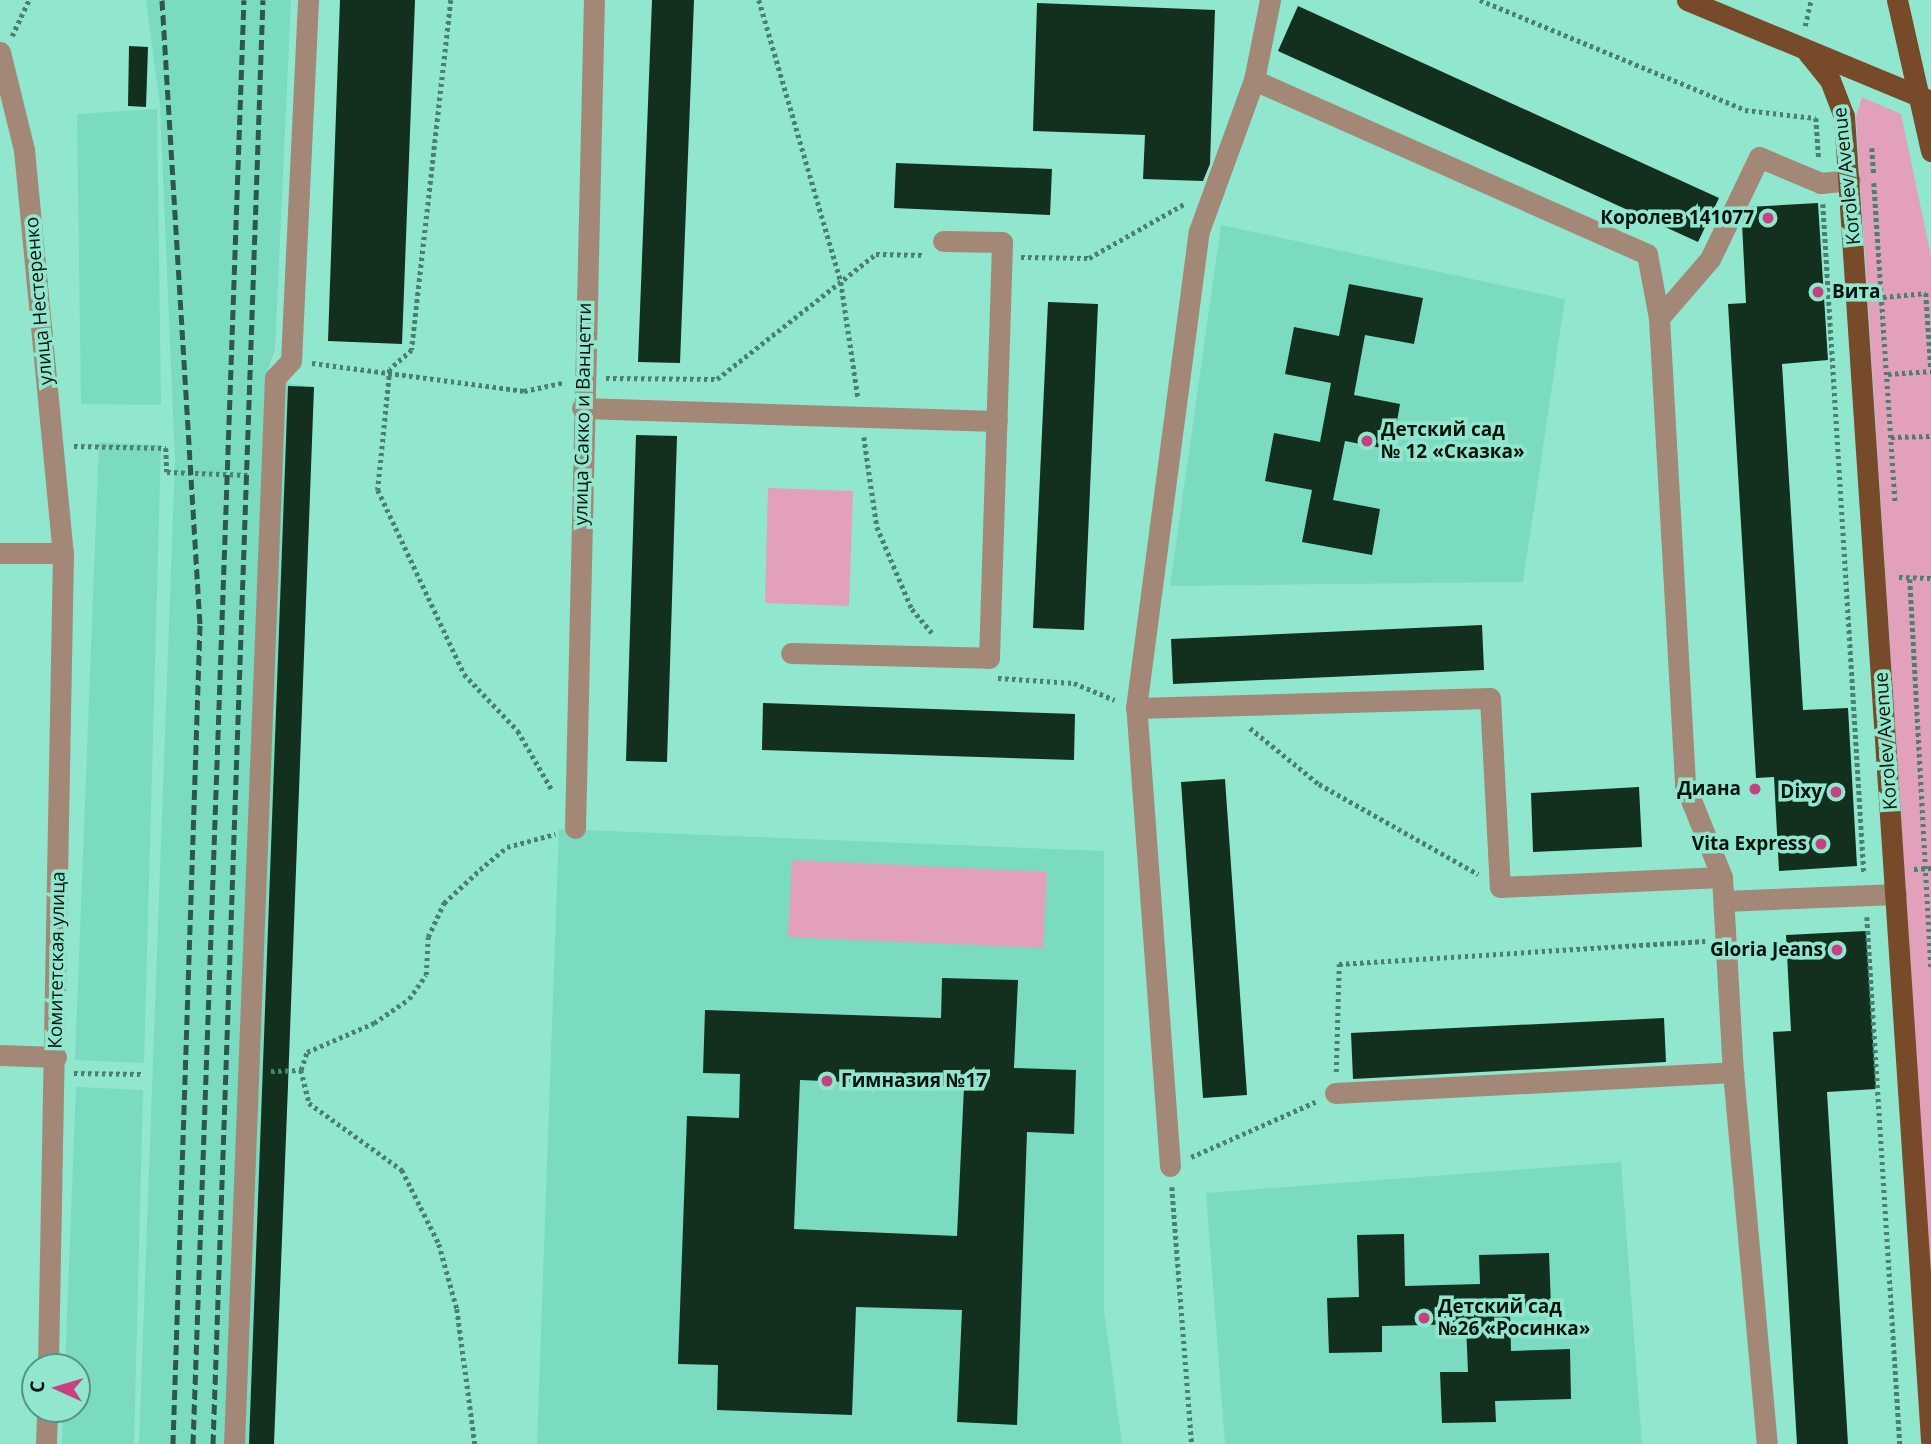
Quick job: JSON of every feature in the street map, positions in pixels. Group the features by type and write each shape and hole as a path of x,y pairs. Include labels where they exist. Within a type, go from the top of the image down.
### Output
{"main road":[{"path":"1687,0 1808,53 1925,99"},
{"path":"1897,0 1925,99 1931,151"},
{"name":"Korolev Avenue","path":"1808,53 1840,98 1850,180 1931,1440"}],"street":[{"path":"234,1444 270,476 275,379 291,361 308,0"},
{"name":"улица Сакко и Ванцетти","path":"575,828 582,408 594,0"},
{"path":"1170,1166 1136,708 1199,231 1212,188 1254,80 1270,0"},
{"name":"улица Нестеренко","path":"1,54 24,150 63,552"},
{"path":"1254,80 1647,254 1659,318 1685,785 1722,877 1733,1072 1768,1444"},
{"path":"1659,318 1710,258 1759,157 1821,183 1850,180"},
{"path":"791,653 989,658 1002,242 938,248"},
{"path":"582,408 997,421"},
{"path":"0,553 63,552"},
{"name":"Комитетская улица","path":"49,1353 62,1065 63,552"},
{"path":"1136,708 1490,698 1500,887 1722,877"},
{"path":"1724,901 1896,894"},
{"path":"0,1055 62,1065"},
{"path":"1335,1093 1733,1072"},
{"path":"46,1444 47,1423"}],"path":[{"path":"1,54 29,0"},
{"path":"451,0 412,350 390,369 378,490 464,674 519,731 556,796"},
{"path":"1480,0 1745,110 1816,118 1900,1444"},
{"path":"1871,136 1884,296 1896,515"},
{"path":"1002,256 1089,258 1212,188"},
{"path":"291,361 390,369 524,391 583,378 716,379 876,254 938,248"},
{"path":"1829,301 1926,293 1931,371 1888,374"},
{"path":"1891,437 1931,436"},
{"path":"52,445 166,448 167,472 270,476"},
{"path":"1899,566 1899,579 1931,578"},
{"path":"1910,579 1931,970"},
{"path":"1223,706 1319,784 1500,887"},
{"path":"475,1444 457,1309 439,1244 402,1170 309,1102 301,1070 307,1052 374,1023 409,999 426,975 428,937 444,903 485,865 507,848 575,828"},
{"path":"1192,1444 1170,1166 1335,1093 1339,964 1726,940"},
{"path":"62,1065 141,1074"},
{"path":"250,1069 301,1070"}],"shaded area":[{"path":"146,0 291,0 275,350 264,380 314,387 274,1444 139,1444 175,460 160,105"},
{"path":"1862,97 1901,114 1931,256 1931,1284 1856,117"},
{"path":"157,109 161,405 81,404 77,114"},
{"name":"Детский сад № 12 «Сказка»","path":"1221,225 1565,299 1523,582 1170,586"},
{"path":"99,442 161,445 144,1063 75,1060"},
{"path":"768,488 853,491 849,606 765,603"},
{"name":"Гимназия №17","path":"559,829 1104,851 1104,1311 1122,1444 537,1444"},
{"path":"792,860 1047,872 1043,948 788,937"},
{"path":"76,1087 143,1090 134,1444 62,1444 63,1423 91,1423 91,1353 66,1353"},
{"name":"Детский сад №26 «Росинка»","path":"1621,1162 1642,1444 1225,1444 1206,1193"}],"building":[{"path":"340,0 415,0 402,344 328,341"},
{"path":"652,0 694,0 680,363 638,362"},
{"path":"1037,3 1215,10 1210,164 1203,181 1143,179 1145,135 1033,131"},
{"path":"1298,6 1719,198 1698,242 1278,51"},
{"path":"129,46 148,47 146,107 128,106"},
{"path":"896,163 1052,169 1050,215 894,208"},
{"path":"1818,203 1828,360 1782,364 1803,710 1848,708 1857,866 1779,871 1774,777 1756,778 1728,304 1746,303 1742,223 1749,207"},
{"path":"1349,284 1423,298 1414,344 1365,335 1354,395 1400,404 1392,450 1345,441 1333,500 1380,509 1372,555 1302,542 1312,490 1265,481 1274,433 1320,442 1331,383 1285,374 1294,327 1339,336"},
{"path":"1048,302 1098,304 1084,630 1033,628"},
{"path":"288,386 314,387 274,1444 249,1444"},
{"path":"636,435 677,436 667,762 626,761"},
{"path":"1482,625 1484,670 1173,684 1171,639"},
{"path":"763,703 1075,714 1074,760 762,750"},
{"path":"1225,779 1247,1095 1203,1098 1181,782"},
{"path":"1639,787 1642,847 1533,852 1531,793"},
{"path":"1866,931 1876,1089 1827,1092 1848,1444 1797,1444 1773,1032 1791,1031 1786,935"},
{"path":"942,978 1018,980 1014,1068 1076,1070 1074,1134 1027,1132 1017,1425 957,1422 962,1310 856,1307 852,1415 717,1410 718,1365 678,1364 687,1116 739,1118 740,1074 703,1073 705,1010 941,1018","holes":["800,1080 964,1087 957,1236 794,1229"]},
{"path":"1664,1018 1666,1062 1353,1079 1351,1033"},
{"path":"1404,1234 1405,1286 1480,1284 1479,1255 1549,1253 1551,1307 1510,1309 1511,1351 1570,1349 1571,1399 1495,1401 1496,1422 1442,1423 1440,1372 1468,1372 1466,1324 1382,1326 1382,1352 1329,1353 1327,1298 1359,1297 1357,1235"}],"railway":[{"path":"162,0 200,625 173,1444"},
{"path":"193,1444 244,0"},
{"path":"213,1444 263,0"}],"place":[{"name":"Королев 141077","path":"1768,218"},
{"name":"Вита","path":"1818,292"},
{"name":"Детский сад № 12 «Сказка»","path":"1367,441"},
{"name":"Диана","path":"1755,789"},
{"name":"Dixy","path":"1836,792"},
{"name":"Vita Express","path":"1821,844"},
{"name":"Gloria Jeans","path":"1837,950"},
{"name":"Гимназия №17","path":"827,1081"},
{"name":"Детский сад №26 «Росинка»","path":"1424,1318"}]}
